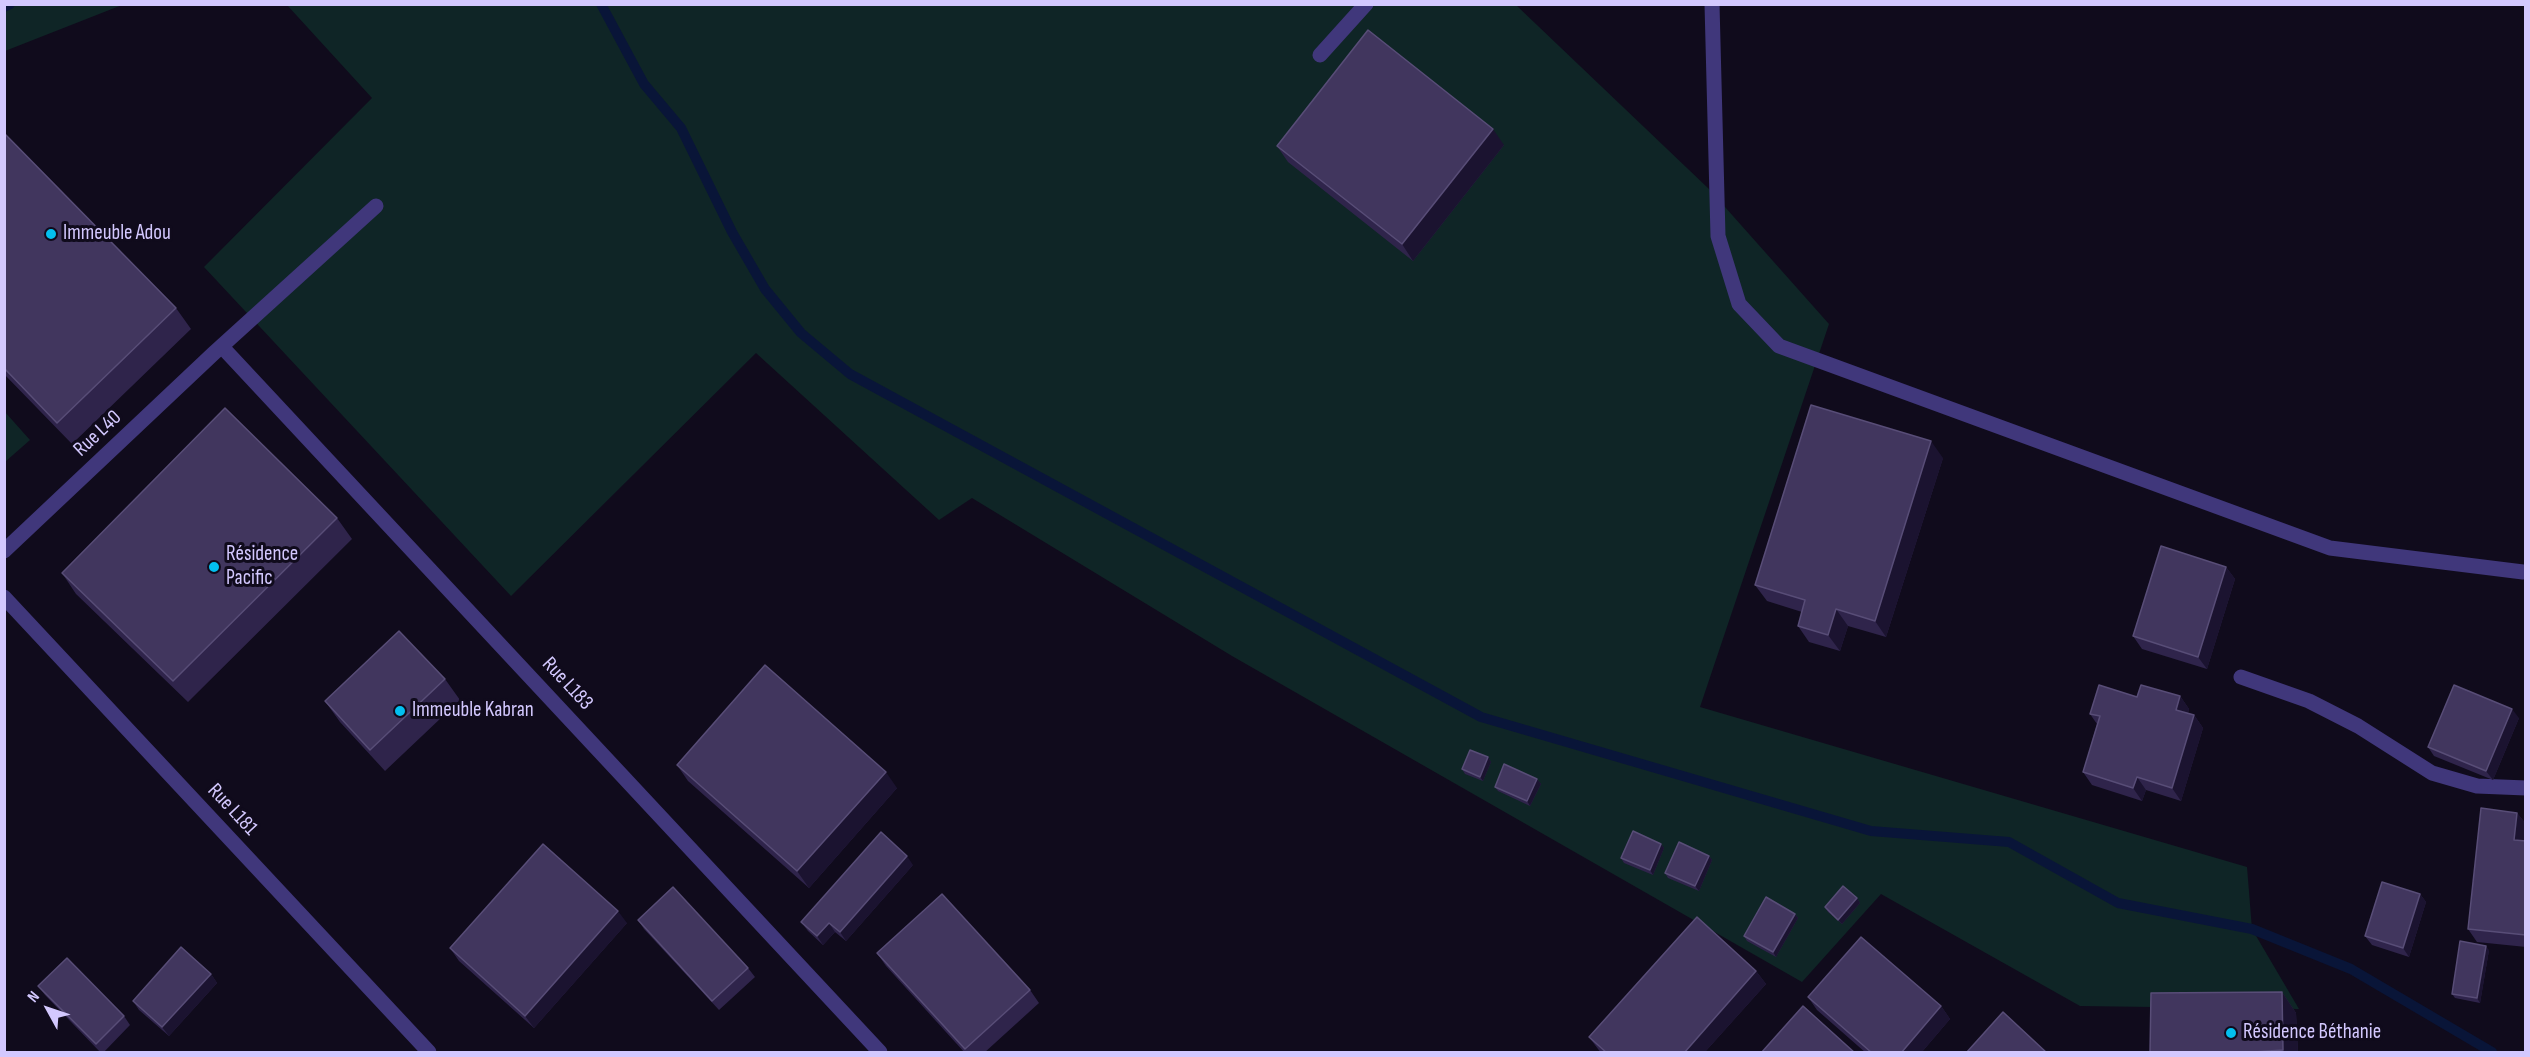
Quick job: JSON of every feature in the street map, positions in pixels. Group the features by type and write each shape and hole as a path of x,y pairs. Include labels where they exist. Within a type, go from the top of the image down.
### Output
{"street":[{"path":"1320,55 1366,4"},
{"path":"1712,4 1718,236 1739,304 1779,346 2330,548 2523,572"},
{"name":"Rue L40","path":"4,551 376,206"},
{"name":"Rue L183","path":"220,349 225,350 258,384 880,1053"},
{"name":"Rue L181","path":"4,597 429,1053"},
{"path":"2241,678 2309,701 2358,726 2432,773 2477,786 2526,788"}],"green space":[{"path":"5,4 122,4 122,5 5,51"},
{"path":"287,5 1516,5 1709,189 1829,324 1700,707 2247,867 2252,929 2299,1009 2080,1006 1881,894 1802,982 1232,656 972,498 939,520 756,353 511,596 204,267 372,98"},
{"path":"5,412 30,440 4,462"}],"building":[{"path":"1368,30 1493,129 1402,244 1277,146"},
{"name":"Immeuble Adou","path":"4,133 176,308 57,423 4,368"},
{"path":"1811,405 1931,441 1875,621 1836,609 1828,635 1798,626 1805,600 1755,585"},
{"name":"Résidence Pacific","path":"225,408 337,518 173,681 62,573"},
{"path":"2161,546 2226,567 2198,657 2133,636"},
{"path":"399,631 445,679 370,750 325,701"},
{"path":"765,665 886,772 797,871 677,765"},
{"path":"2099,685 2137,697 2141,685 2180,696 2176,710 2194,715 2172,788 2137,777 2133,788 2083,772 2100,716 2090,714"},
{"path":"2454,685 2512,709 2486,771 2428,747"},
{"path":"1470,750 1488,757 1480,777 1462,769"},
{"path":"1504,764 1537,779 1527,801 1495,787"},
{"path":"2481,808 2517,813 2514,840 2526,841 2526,935 2468,929"},
{"path":"1633,831 1661,844 1650,870 1621,858"},
{"path":"881,832 907,856 840,932 829,923 817,936 801,922"},
{"path":"1679,842 1709,856 1695,886 1665,873"},
{"path":"543,844 618,911 525,1016 450,948"},
{"path":"2382,882 2420,894 2403,948 2365,936"},
{"path":"1843,886 1857,898 1838,920 1825,907"},
{"path":"673,887 748,968 712,1001 638,920"},
{"path":"942,894 1030,990 965,1049 877,953"},
{"path":"1766,897 1795,914 1773,952 1744,936"},
{"path":"1697,917 1756,971 1684,1053 1607,1053 1589,1037"},
{"path":"1861,937 1941,1006 1901,1053 1872,1053 1808,997"},
{"path":"2460,941 2486,946 2477,998 2452,994"},
{"path":"181,947 211,974 162,1027 133,1001"},
{"path":"67,958 124,1016 96,1044 38,986"},
{"path":"2282,992 2283,1050 2239,1053 2150,1053 2151,993"},
{"path":"1803,1006 1855,1053 1761,1053"},
{"path":"2003,1012 2047,1053 1966,1053"}],"waterway":[{"path":"4,7 10,4"},
{"path":"601,4 644,84 681,128 732,232 765,289 801,333 850,374 1481,717 1871,831 2009,842 2118,903 2252,929 2351,969 2492,1052"}],"place":[{"name":"Immeuble Adou","path":"51,234"},
{"name":"Résidence Pacific","path":"214,567"},
{"name":"Immeuble Kabran","path":"400,711"},
{"name":"Résidence Béthanie","path":"2231,1033"}]}
